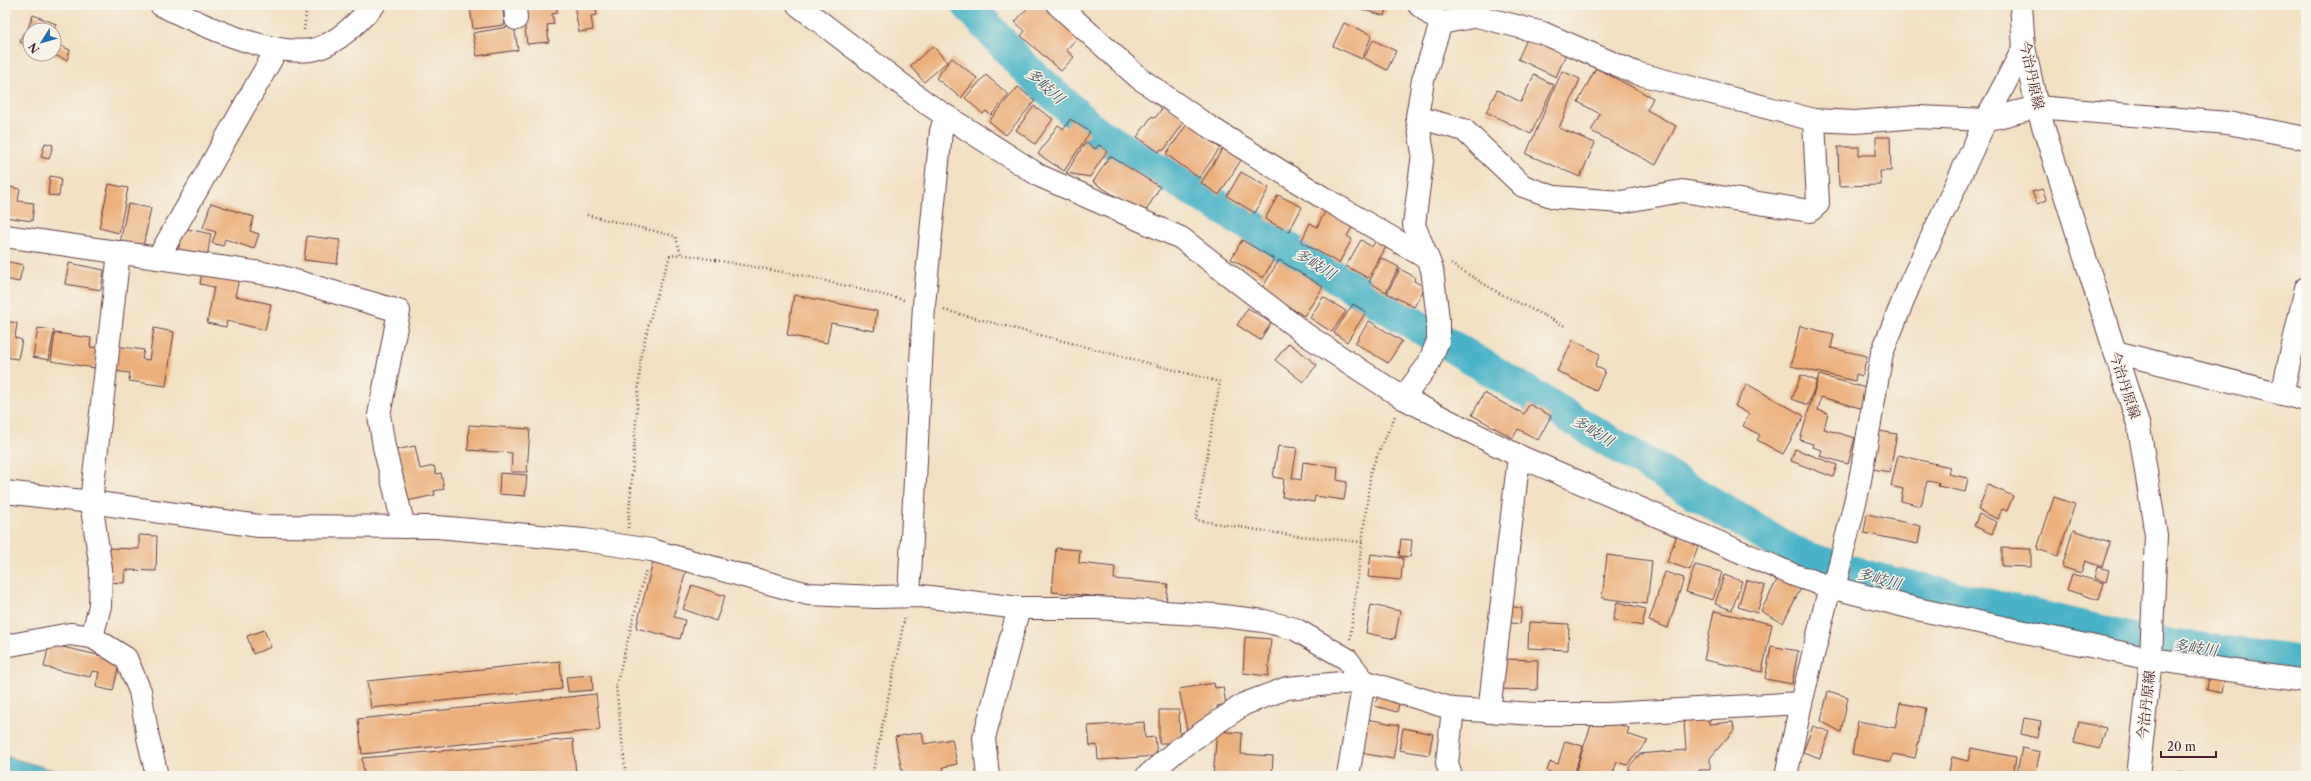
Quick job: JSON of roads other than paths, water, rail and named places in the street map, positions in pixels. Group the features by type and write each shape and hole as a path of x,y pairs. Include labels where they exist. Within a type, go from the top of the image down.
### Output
{"street":[{"path":"161,5 206,27 277,49 301,51 318,49 349,31 374,5"},
{"path":"798,5 946,116 1040,176 1181,238 1305,334 1403,398 1519,456 1794,575 1830,587 1917,608 2151,659 2306,681"},
{"path":"1058,5 1139,78 1202,122 1322,197 1426,254"},
{"path":"1419,5 1441,24"},
{"name":"今治丹原線","path":"2021,5 2024,47 2037,107 2139,427 2156,535 2151,659 2138,776"},
{"path":"1441,24 1477,16 1543,33 1636,73 1814,120 1856,122 1918,117 1986,120 2037,107 2228,123 2306,138"},
{"path":"1403,398 1428,365 1438,341 1438,319 1432,269 1414,225 1423,153 1417,117 1423,80 1441,24"},
{"path":"1786,776 1801,703 1830,587 1837,576 1859,486 1882,353 1909,286 1986,120 2024,47"},
{"path":"158,258 277,49"},
{"path":"909,596 924,305 941,131 946,116"},
{"path":"1417,117 1464,130 1523,186 1554,197 1621,202 1682,192 1810,211 1818,204 1814,120"},
{"path":"5,236 275,275 399,311 379,415 384,447 404,527"},
{"path":"92,636 100,606 101,569 91,502 119,252"},
{"path":"2282,394 2306,288"},
{"path":"2115,352 2306,400"},
{"path":"1489,712 1519,456"},
{"path":"5,492 91,502 259,526 437,527 584,540 651,550 808,594 921,596 1018,608 1095,608 1215,615 1264,621 1295,629 1347,659 1364,681 1348,776"},
{"path":"988,776 984,738 1018,608"},
{"path":"5,646 70,634 92,636 126,658 140,691 157,776"},
{"path":"1147,776 1176,752 1244,704 1287,688 1364,681 1453,709 1489,712 1608,714 1801,703"},
{"path":"1451,776 1447,763 1453,709"}],"water":[{"path":"5,756 74,776 5,776"}],"waterway":[{"name":"多岐川","path":"968,5 1022,65 1094,131 1798,555 1868,577 2143,641 2306,663"}]}
